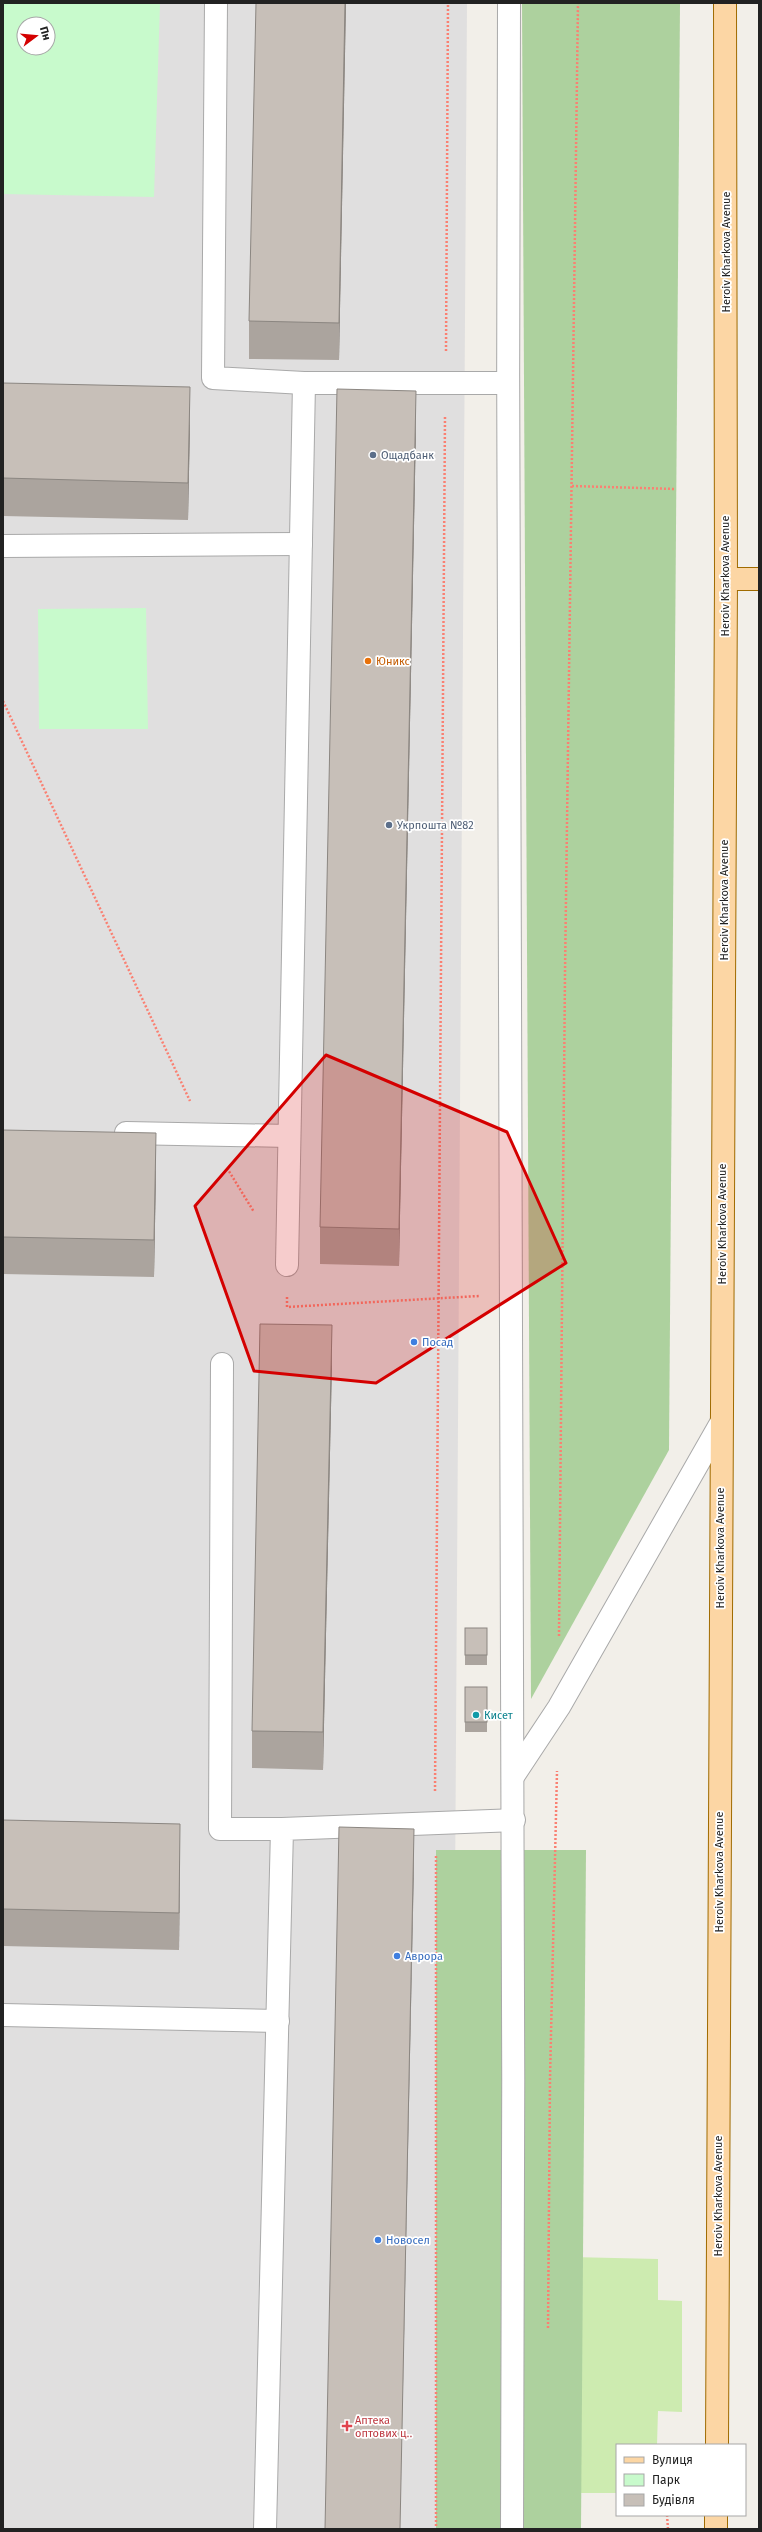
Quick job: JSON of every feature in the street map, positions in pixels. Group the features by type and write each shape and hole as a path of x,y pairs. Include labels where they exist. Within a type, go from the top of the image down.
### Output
{"main road":[{"name":"Heroiv Kharkova Avenue","path":"717,2444 726,579 725,3"},
{"path":"726,579 759,579"},
{"path":"716,2516 716,2529"}],"lane":[{"path":"216,3 213,378 304,383 507,383"},
{"path":"509,3 507,383 514,1775 512,2529"},
{"path":"287,1265 304,383"},
{"path":"3,546 301,544"},
{"path":"104,1133 289,1136"},
{"path":"222,1364 220,1828 282,1830 514,1820"},
{"path":"514,1775 559,1707 721,1423"},
{"path":"265,2529 282,1830"},
{"path":"3,2015 278,2021"}],"path":[{"path":"436,2529 435,1823 440,1298 448,3"},
{"path":"559,1643 578,3"},
{"path":"572,486 676,489"},
{"path":"3,701 206,1134 258,1219"},
{"path":"287,1265 287,1307 511,1295"},
{"path":"548,2332 550,2078 557,1770"},
{"path":"667,2516 668,2529"}],"highlighted area":[{"path":"326,1055 507,1132 566,1263 376,1383 254,1371 195,1206"}],"shaded area":[{"path":"3,3 467,3 451,2529 3,2529"}],"green space":[{"path":"3,3 160,3 154,197 3,194"},
{"path":"522,3 680,3 669,1450 531,1699"},
{"path":"146,608 148,729 39,729 38,609"},
{"path":"436,1850 586,1850 581,2529 436,2529"},
{"path":"571,2257 658,2259 658,2300 682,2301 682,2412 658,2411 657,2444 616,2444 616,2493 568,2493"}],"building":[{"path":"256,3 345,3 339,323 249,321"},
{"path":"3,383 190,387 188,483 3,478"},
{"path":"337,389 416,391 399,1229 320,1227"},
{"path":"3,1130 156,1133 154,1240 3,1237"},
{"path":"260,1324 332,1325 323,1732 252,1731"},
{"path":"465,1628 487,1628 487,1655 465,1655"},
{"name":"Кисет","path":"465,1687 487,1687 487,1722 465,1722"},
{"path":"3,1820 180,1824 179,1913 3,1909"},
{"path":"339,1827 414,1829 400,2529 325,2529"}],"place":[{"name":"Ощадбанк","path":"373,455"},
{"name":"Юникс","path":"368,661"},
{"name":"Укрпошта №82","path":"389,825"},
{"name":"Посад","path":"414,1342"},
{"name":"Кисет","path":"476,1715"},
{"name":"Аврора","path":"397,1956"},
{"name":"Новосел","path":"378,2240"},
{"name":"Аптека оптових ц‥","path":"347,2426"}]}
